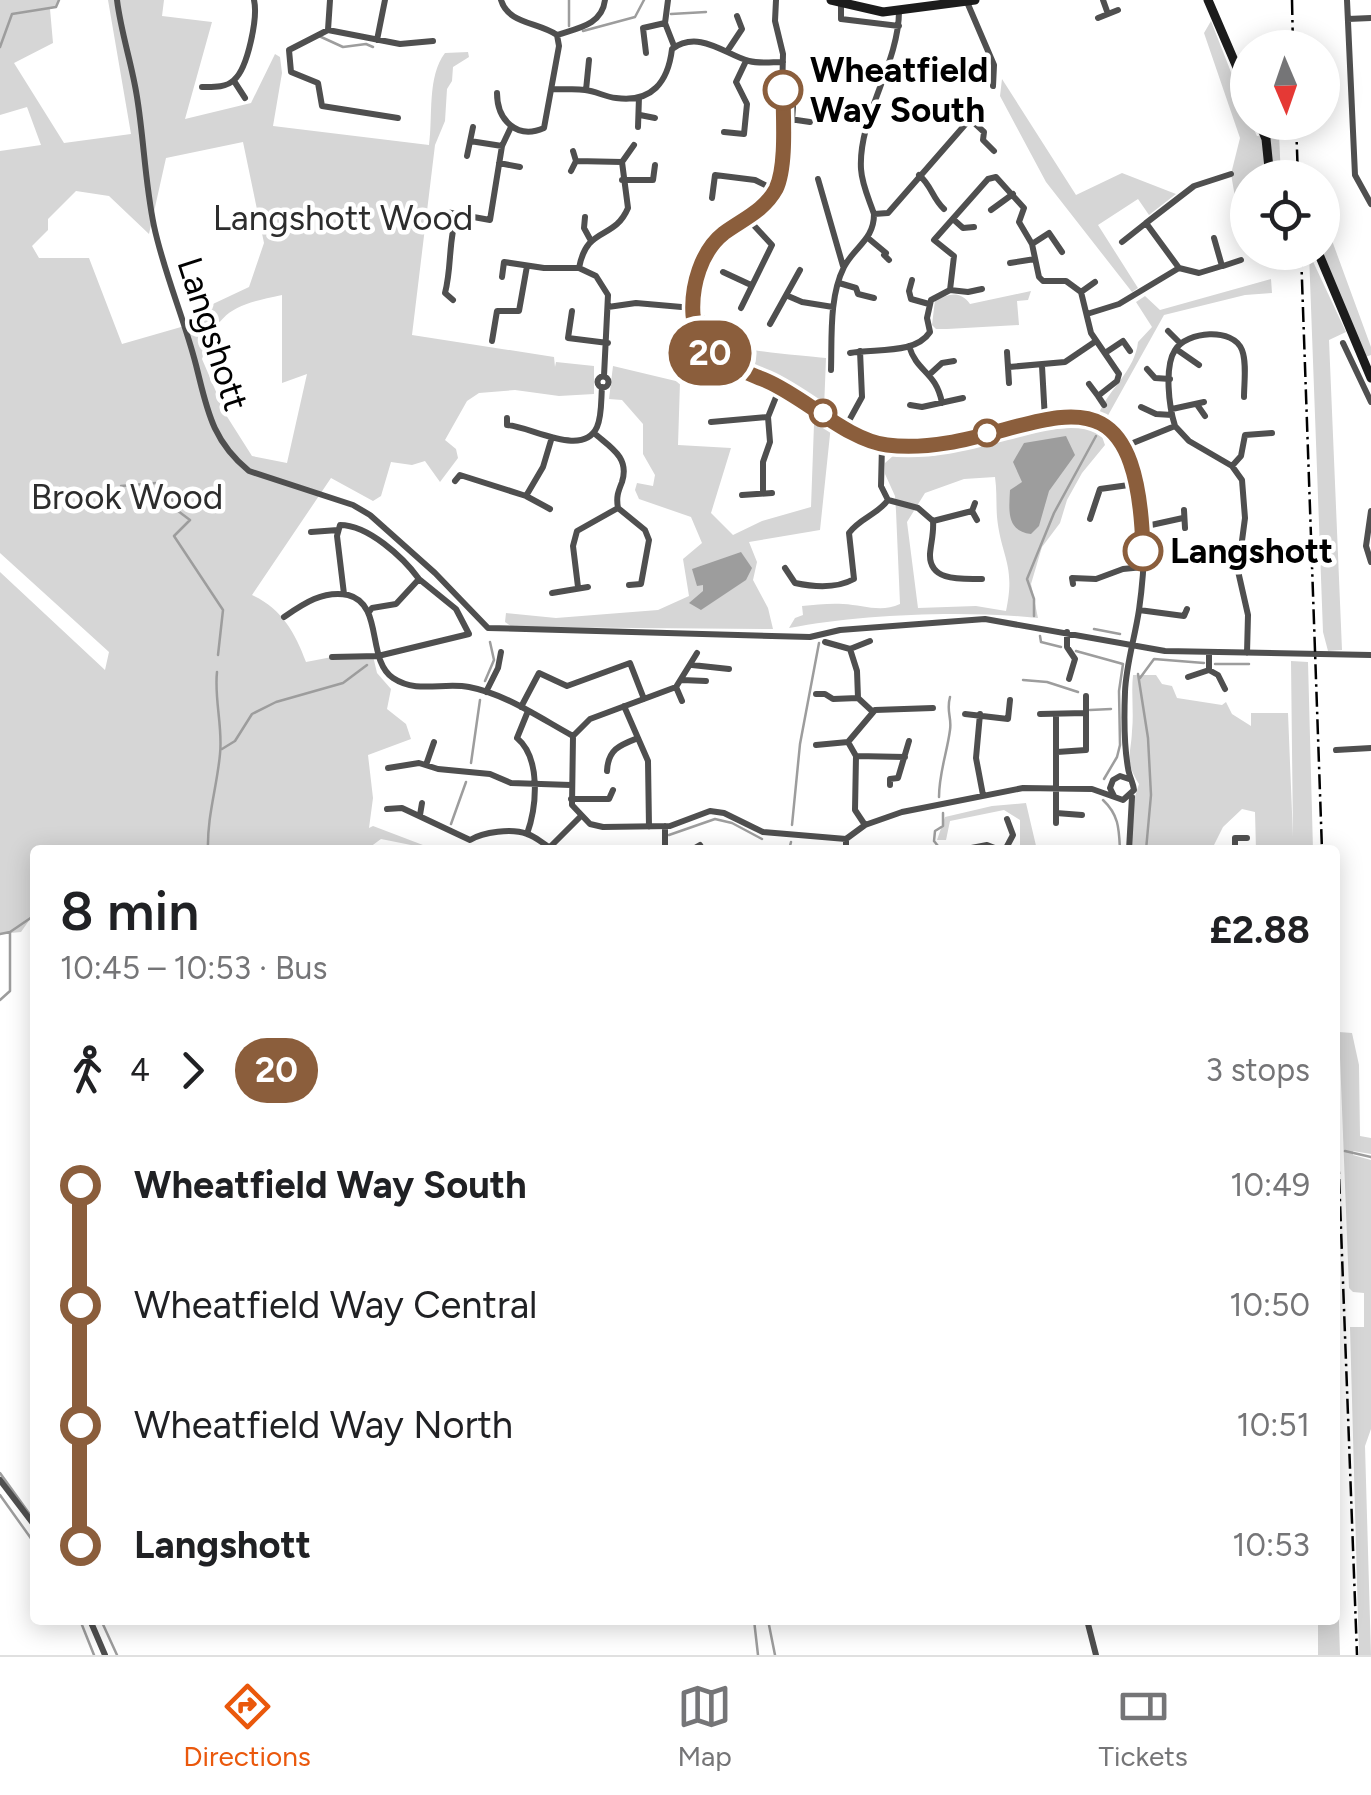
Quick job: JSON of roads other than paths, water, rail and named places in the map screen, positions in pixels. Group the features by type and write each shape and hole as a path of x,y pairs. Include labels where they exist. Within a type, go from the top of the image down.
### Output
{"main road":[{"path":"1208,0 1230,51"},
{"path":"836,2 868,10 899,11 971,1"},
{"path":"1326,270 1371,378"}],"street":[{"name":"Langshott","path":"116,0 138,102 154,224 208,415 236,460 250,471 353,505 384,524 488,628 810,637 840,630 986,619 1067,632"},
{"path":"202,87 234,81 241,71 256,22 254,0"},
{"path":"328,30 330,0"},
{"path":"377,40 386,0"},
{"path":"497,93 500,115 511,127 533,132 544,128 559,46 557,35 514,18 503,8 501,0"},
{"path":"557,35 596,20 603,13 605,0"},
{"path":"553,88 586,90 617,98 639,97 660,87 674,46 665,23 668,0"},
{"path":"776,0 775,21 783,62 780,174 775,190 748,219 708,250 697,276 693,308 701,342 723,363 780,386 846,428 882,445 919,447 950,443 1046,420 1072,418 1098,420 1123,448 1136,484 1143,567 1125,692 1132,794 1129,845"},
{"path":"1103,0 1108,14"},
{"path":"1347,0 1354,175 1371,204"},
{"path":"971,1 994,65 993,86"},
{"path":"836,2 841,19 899,26"},
{"path":"1098,18 1118,10"},
{"path":"830,370 833,307 839,283 844,268 872,232 874,214 862,180 862,153 899,26 899,11"},
{"path":"728,50 742,29 738,16"},
{"path":"1348,19 1371,18"},
{"path":"646,53 644,28 665,23"},
{"path":"398,118 385,112 320,106 318,84 290,72 289,50 328,30 400,44 433,41"},
{"path":"674,46 698,43 728,50 746,61 783,62"},
{"path":"586,90 588,60"},
{"path":"724,132 744,134 747,104 736,82 746,61"},
{"path":"234,81 245,98"},
{"path":"638,127 639,97"},
{"path":"792,121 793,107"},
{"path":"874,214 888,213 977,112"},
{"path":"640,116 655,118"},
{"path":"783,118 810,122"},
{"path":"970,119 984,132 983,140 994,151"},
{"path":"467,156 472,127"},
{"path":"446,212 494,221 502,146 511,127"},
{"path":"470,141 502,146"},
{"path":"578,268 582,250 590,239 617,226 625,215 628,208 622,162 634,145"},
{"path":"571,171 576,161 573,151"},
{"path":"576,161 622,162"},
{"path":"500,163 520,167"},
{"path":"622,180 653,180 655,165"},
{"path":"712,198 716,174 755,180 775,190"},
{"path":"1122,242 1194,186 1230,174"},
{"path":"920,175 928,183 932,198 944,209"},
{"path":"950,290 954,256 934,240 988,179 996,178 1024,208 1019,222 1032,244 1041,280 1066,280 1081,292 1088,328 1119,378 1098,396"},
{"path":"818,179 844,268"},
{"path":"991,210 1020,181"},
{"path":"445,293 457,214"},
{"path":"585,217 584,228 590,239"},
{"path":"954,218 963,228 974,227"},
{"path":"741,308 772,245 748,219"},
{"path":"1126,222 1134,233"},
{"path":"1146,223 1179,268 1200,273 1230,263"},
{"path":"1032,244 1049,233 1062,252"},
{"path":"868,238 886,252 889,260"},
{"path":"1214,238 1222,266"},
{"path":"1010,263 1035,259"},
{"path":"502,277 504,262 578,268 596,276 606,289 608,307 604,376 608,382 602,387 594,433 576,442 507,425"},
{"path":"482,336 492,340 494,311 519,311 528,266"},
{"path":"1086,314 1119,304 1179,268"},
{"path":"770,324 800,270"},
{"path":"723,272 751,286"},
{"path":"912,280 911,299 929,304"},
{"path":"1081,292 1095,282"},
{"path":"839,283 874,298"},
{"path":"850,352 909,346 929,336 929,304 934,297 950,290 968,292 982,288"},
{"path":"435,296 445,293"},
{"path":"445,293 453,300"},
{"path":"788,296 833,307"},
{"path":"608,307 636,303 693,308"},
{"path":"572,312 568,338 608,343"},
{"path":"1168,331 1199,365"},
{"path":"1244,397 1244,356 1235,341 1206,336 1190,338 1178,346 1170,361 1175,426 1189,440 1232,466 1244,488 1238,571 1248,615 1247,654"},
{"path":"1008,368 1065,362 1096,341"},
{"path":"1105,353 1123,341 1130,351"},
{"path":"691,348 701,342"},
{"path":"1342,344 1371,402"},
{"path":"909,346 918,366 938,382 942,402"},
{"path":"846,428 862,397 860,350"},
{"path":"1007,352 1009,382"},
{"path":"930,374 942,363 954,361"},
{"path":"1042,366 1046,420"},
{"path":"1147,369 1155,378 1170,379"},
{"path":"1089,384 1104,405"},
{"path":"742,495 768,493 762,462 770,442 768,418 780,386"},
{"path":"910,405 922,407 963,398"},
{"path":"1141,408 1156,414 1201,404 1206,416"},
{"path":"712,432 709,420 768,418"},
{"path":"1123,448 1175,426"},
{"path":"594,433 620,455 624,468 616,497 618,508 645,530 649,540 641,584 629,584"},
{"path":"1232,466 1240,456 1245,435 1272,433"},
{"path":"528,494 544,467 552,437"},
{"path":"882,445 880,486 888,500 918,508 933,521"},
{"path":"463,466 458,478 528,494 550,509"},
{"path":"1089,519 1100,489 1136,484"},
{"path":"785,568 795,583 815,586 854,579 849,533 856,524 879,512 888,500"},
{"path":"933,521 974,507 978,520"},
{"path":"578,588 573,546 577,531 618,508"},
{"path":"1371,510 1366,550 1371,562"},
{"path":"1142,527 1184,519"},
{"path":"933,521 930,555 937,571 946,577 982,579"},
{"path":"332,657 378,656 469,634 456,610 420,578 360,528 342,524 338,530 344,594"},
{"path":"311,532 338,530"},
{"path":"1072,579 1104,578 1122,569 1143,567"},
{"path":"369,612 396,604 420,578"},
{"path":"552,593 588,586"},
{"path":"284,617 308,600 344,594 369,612 378,656 390,676 405,685 422,688 450,684 486,692 573,736"},
{"path":"1139,610 1184,616 1187,608"},
{"path":"1069,679 1074,659 1067,647 1067,632 1132,646 1209,652 1371,655"},
{"path":"825,642 850,648 870,641"},
{"path":"850,648 858,671 858,698"},
{"path":"486,692 498,668 500,652"},
{"path":"1208,670 1209,652"},
{"path":"682,701 679,684 697,653"},
{"path":"528,834 533,817 532,760 517,738 539,673 567,686 630,663 644,699"},
{"path":"692,665 729,669"},
{"path":"1188,677 1208,670"},
{"path":"1208,670 1218,676 1225,689"},
{"path":"706,681 679,684 590,719 573,736 571,799 580,817 602,827 649,827 665,826 710,811 771,833 846,839 865,825 902,812 1023,788 1092,790 1127,798 1132,794"},
{"path":"816,694 833,699 858,698 872,711"},
{"path":"1056,752 1086,750 1086,696"},
{"path":"965,714 1008,719 1010,700"},
{"path":"624,706 648,762 649,827"},
{"path":"816,746 848,742 872,711 905,706 933,708"},
{"path":"1040,714 1086,713"},
{"path":"980,714 976,758 983,795"},
{"path":"1056,714 1056,824"},
{"path":"606,770 612,750 638,738"},
{"path":"890,785 890,779 898,778 909,741"},
{"path":"426,764 434,742"},
{"path":"848,742 856,756 855,810 865,825"},
{"path":"1336,750 1371,748"},
{"path":"1127,752 1124,767 1110,788 1128,818"},
{"path":"856,756 904,757"},
{"path":"388,768 426,764 438,769 490,774 512,783 571,784"},
{"path":"1092,790 1124,776 1130,780"},
{"path":"571,799 609,799 612,790"},
{"path":"420,816 422,803"},
{"path":"387,809 402,808 470,840 487,834 528,834 549,845"},
{"path":"1056,814 1082,815"},
{"path":"552,845 580,817"},
{"path":"1008,820 1013,835 1008,845"},
{"path":"665,826 665,845"},
{"path":"1235,845 1235,835 1248,838"},
{"path":"846,839 846,845"},
{"path":"470,840 470,845"},
{"path":"0,1480 30,1519"},
{"path":"92,1625 105,1655"},
{"path":"1088,1625 1096,1655"}],"waterway":[{"path":"0,47 12,14 56,7 59,0"},
{"path":"569,0 569,26"},
{"path":"583,31 635,17 644,0"},
{"path":"671,14 706,12"},
{"path":"319,36 343,47 373,47"},
{"path":"1034,616 1034,599 1027,579 1054,513 1096,436"},
{"path":"121,486 156,483 170,492 174,508 190,520 174,536 223,610 218,655"},
{"path":"1094,629 1120,634"},
{"path":"1040,636 1041,642 1061,647"},
{"path":"485,681 494,660 490,642"},
{"path":"792,825 800,744 819,643"},
{"path":"1076,651 1123,664 1120,745 1104,779"},
{"path":"1140,678 1154,659 1204,663"},
{"path":"1215,664 1249,664"},
{"path":"222,749 235,741 252,714 276,702 343,683 367,665"},
{"path":"208,845 221,744 217,672"},
{"path":"1138,674 1148,738 1151,795 1146,845"},
{"path":"1023,680 1047,682 1078,692"},
{"path":"939,797 950,730 950,697"},
{"path":"471,763 480,700"},
{"path":"1090,710 1111,709"},
{"path":"451,824 466,782"},
{"path":"1103,800 1115,817 1120,845"},
{"path":"937,845 935,831 943,826 943,813"},
{"path":"669,835 715,819 762,839"},
{"path":"0,934 30,918"},
{"path":"0,1000 10,991 10,932"},
{"path":"1345,1151 1371,1157"},
{"path":"0,1473 30,1515"},
{"path":"0,1495 30,1537"},
{"path":"82,1625 94,1655"},
{"path":"103,1625 117,1655"},
{"path":"755,1625 758,1655"},
{"path":"769,1625 775,1655"}],"railway":[{"path":"1292,0 1293,30"},
{"path":"1297,140 1297,160"},
{"path":"1302,270 1322,845"},
{"path":"1340,1202 1357,1655"}],"place":[{"name":"Wheatfield Way South","path":"783,90"},
{"name":"Langshott","path":"1143,551"}],"park label":[{"name":"Langshott Wood","path":"343,218"},
{"name":"Brook Wood","path":"127,497"}]}
